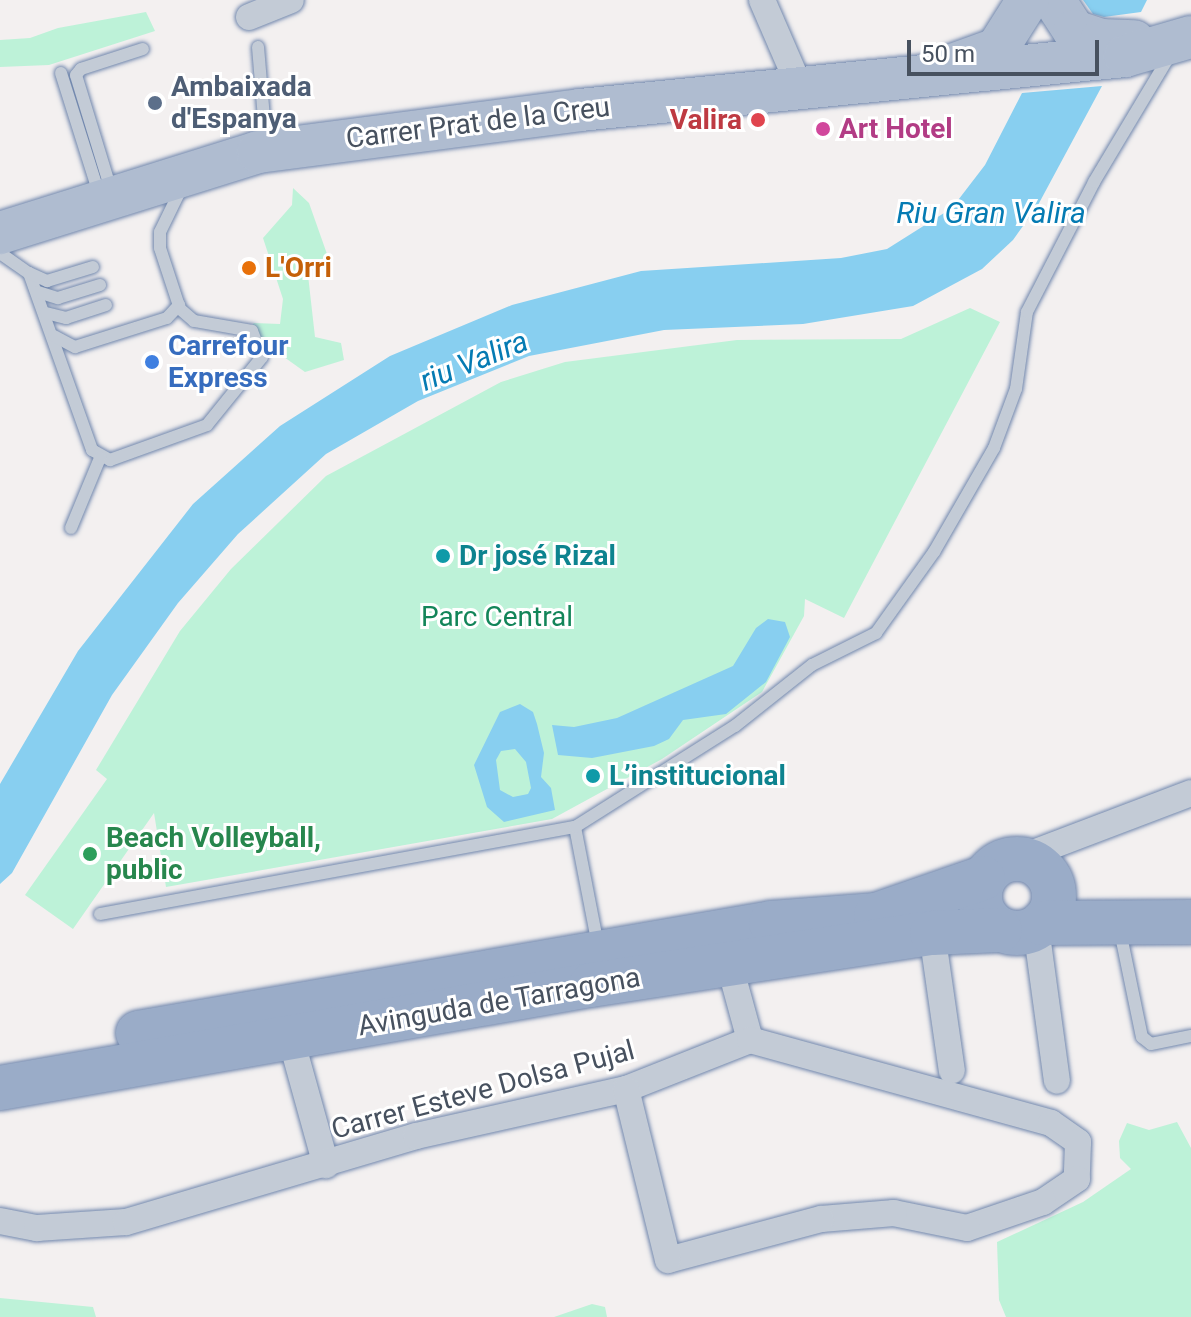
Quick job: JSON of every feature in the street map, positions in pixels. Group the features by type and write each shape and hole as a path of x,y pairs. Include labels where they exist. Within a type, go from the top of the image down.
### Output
{"highway":[{"path":"1002,868 1042,868 1033,917 979,901 1002,868"},
{"name":"Avinguda de Tarragona","path":"0,1057 781,922 876,915 1002,868"},
{"name":"Avinguda de Tarragona","path":"1033,917 1078,896 1191,899"},
{"name":"Avinguda de Tarragona","path":"0,1088 729,963 1033,917 1119,923 1191,922"}],"main road":[{"path":"920,76 997,49 1048,6 1092,38 1128,49"},
{"path":"920,76 1036,66 1184,39"},
{"name":"Carrer Prat de la Creu","path":"9,237 132,197 197,168 266,150 920,76"}],"street":[{"path":"249,17 291,0"},
{"path":"762,0 800,88"},
{"path":"1002,868 1191,793"},
{"path":"1033,917 1057,1081"},
{"path":"932,933 952,1071"},
{"path":"626,1089 668,1260 821,1219 894,1213 967,1228 1043,1202 1077,1179 1078,1142 1051,1123 750,1040 729,963"},
{"path":"291,1039 326,1165"},
{"name":"Carrer Esteve Dolsa Pujal","path":"0,1221 37,1228 126,1222 416,1136 626,1089 750,1040"}],"lane":[{"path":"100,914 575,827 735,726 812,665 876,633 965,502 994,448 1016,389 1027,312 1101,169 1184,39"},
{"path":"258,47 266,150"},
{"path":"132,197 76,75 81,69 143,49"},
{"path":"61,73 132,197 160,232 168,273 187,319"},
{"path":"146,250 160,232"},
{"path":"9,237 38,292 92,450 100,458 110,460 207,425 258,368 262,357 252,331 187,319 167,318 75,347 54,336"},
{"path":"9,237 27,270 47,281 93,267"},
{"path":"152,268 162,253"},
{"path":"159,288 168,273"},
{"path":"38,292 58,298 100,285"},
{"path":"46,313 66,318 106,305"},
{"path":"167,318 179,305"},
{"path":"71,528 100,458"},
{"path":"575,827 600,952"},
{"path":"1119,923 1142,1037 1151,1044 1191,1036"}],"green space":[{"path":"146,12 155,31 49,65 0,67 0,40 30,38 58,28"},
{"path":"293,188 309,203 327,254 308,275 315,337 341,343 344,360 305,372 284,357 247,355 235,342 254,323 280,324 283,299 263,238 292,205"},
{"name":"Parc Central","path":"970,308 1000,322 844,618 805,599 804,616 762,692 662,759 552,819 166,887 154,813 73,929 25,895 107,779 96,770 180,631 231,569 326,476 501,382 565,362 737,340 901,339"},
{"path":"1177,1122 1191,1148 1191,1317 1006,1317 999,1300 997,1242 1083,1202 1131,1169 1120,1158 1119,1141 1127,1123 1149,1130"},
{"path":"0,1298 93,1307 96,1317 0,1317"},
{"path":"592,1304 605,1307 607,1317 554,1317"}],"water":[{"path":"1083,0 1147,0 1141,12 1104,17 1093,14"},
{"name":"Riu Gran Valira","path":"1102,86 1038,205 1013,240 982,269 913,306 803,324 664,330 529,356 418,401 326,454 238,534 178,603 112,695 12,873 0,884 0,784 78,651 193,504 280,426 390,356 512,305 641,271 841,258 887,249 952,208 985,165 1022,93"},
{"path":"768,619 785,622 790,637 766,682 726,714 683,720 669,739 654,746 592,758 558,755 552,725 574,727 617,718 733,666 756,628"},
{"path":"520,704 533,712 544,753 541,777 551,788 555,810 504,822 487,807 474,765 500,712","holes":["515,749 526,762 531,788 528,794 513,797 500,790 496,760 501,751"]}],"place":[{"name":"Ambaixada d'Espanya","path":"155,103"},
{"name":"Valira","path":"758,120"},
{"name":"Art Hotel","path":"823,129"},
{"name":"L'Orri","path":"249,268"},
{"name":"Carrefour Express","path":"152,362"},
{"name":"Dr josé Rizal","path":"443,556"},
{"name":"L’institucional","path":"593,776"},
{"name":"Beach Volleyball, public","path":"90,854"}],"water label":[{"name":"riu Valira","path":"474,361"}]}
